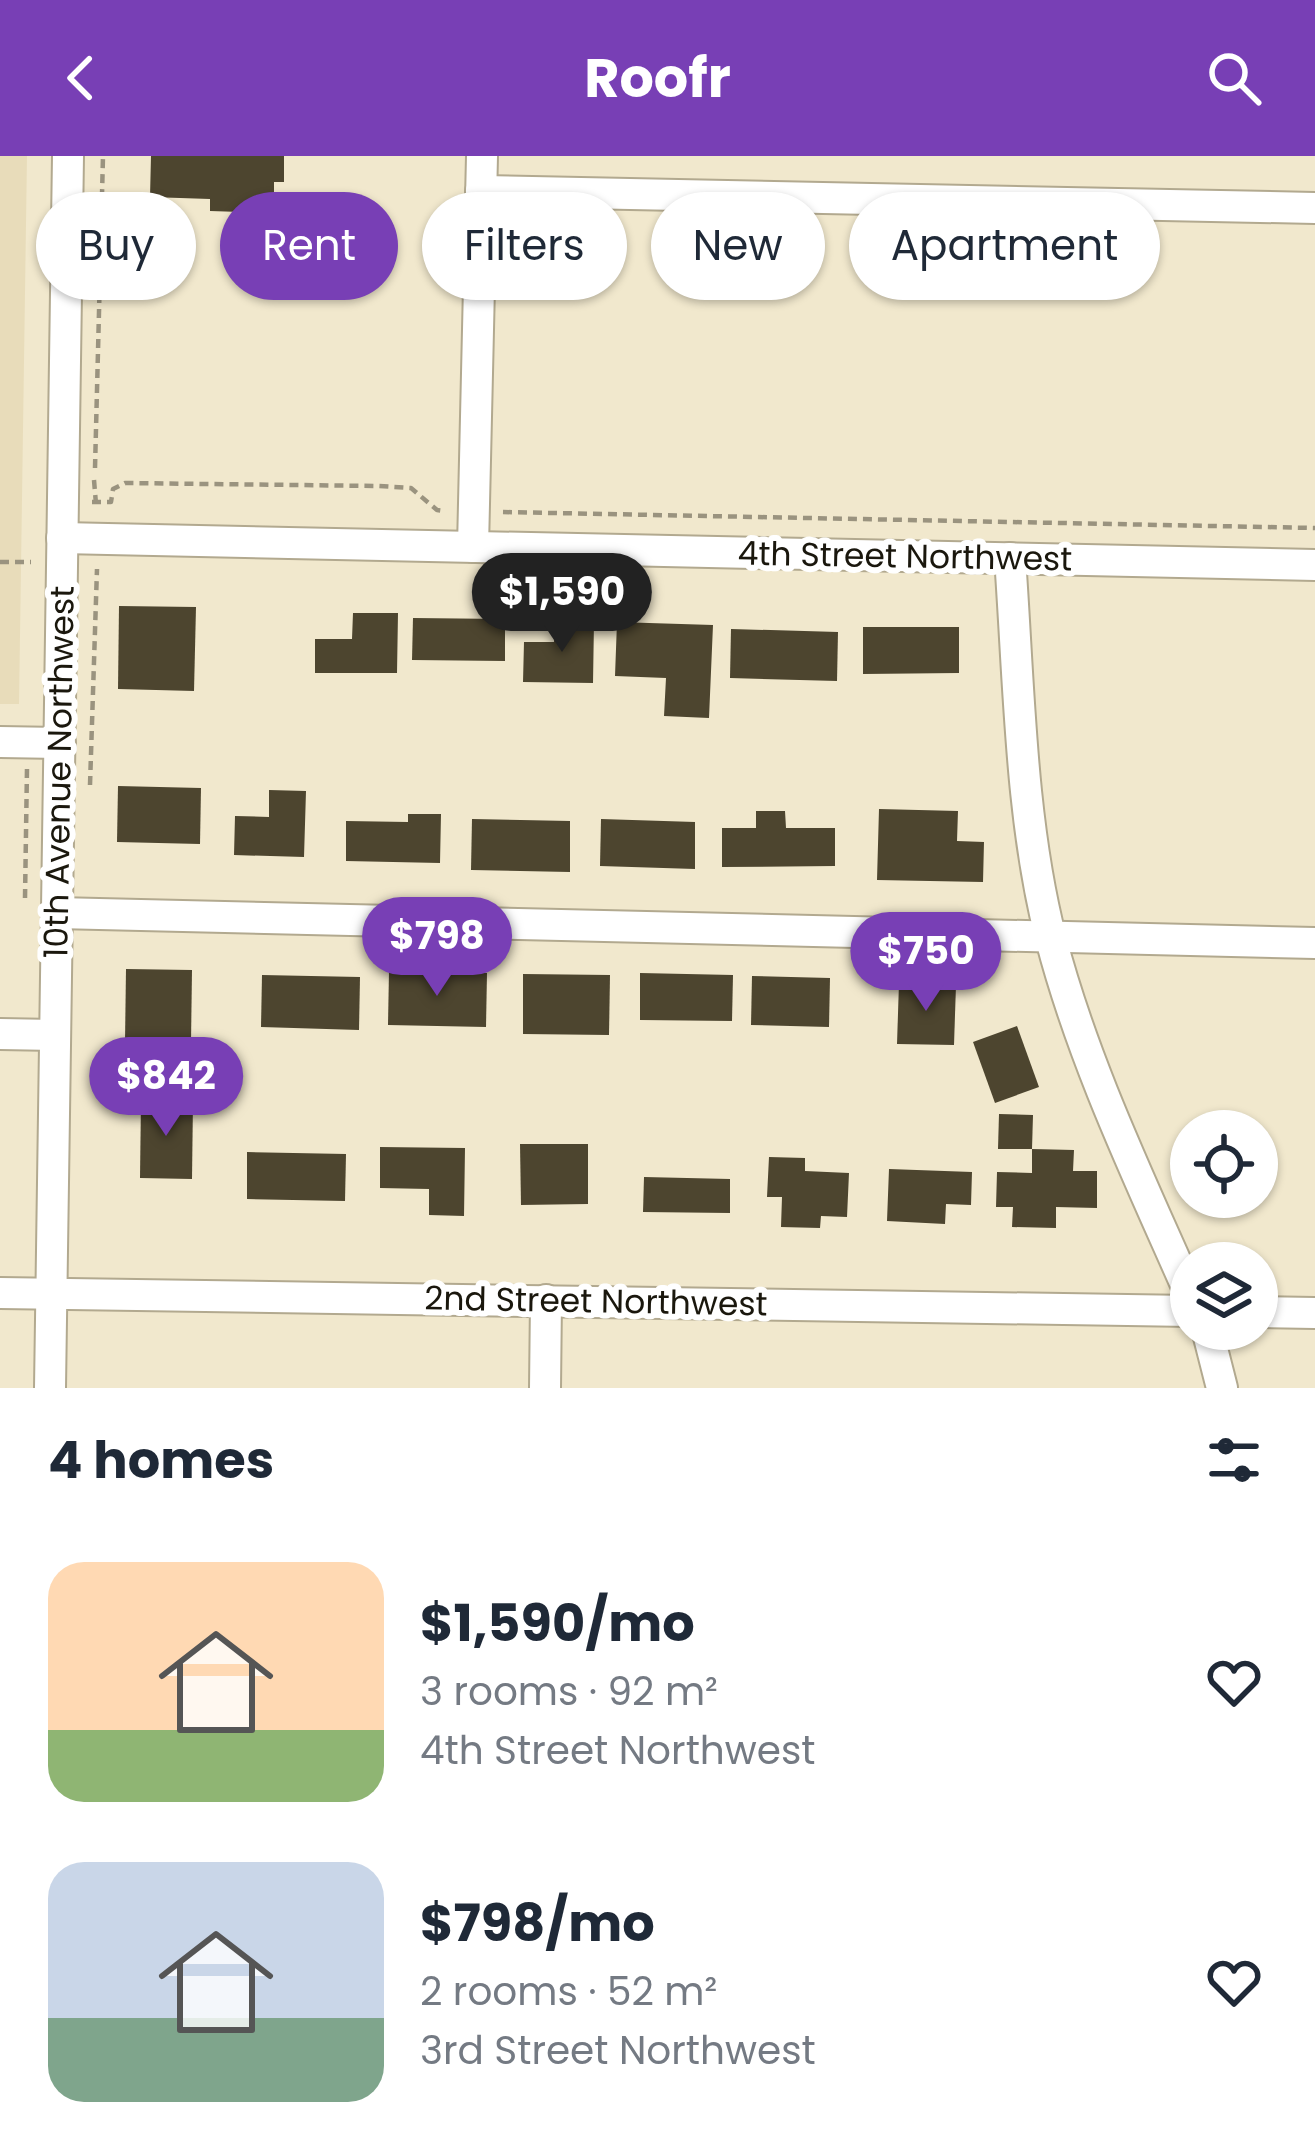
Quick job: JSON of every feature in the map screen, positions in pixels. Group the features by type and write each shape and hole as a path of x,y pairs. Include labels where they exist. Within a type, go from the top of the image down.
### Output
{"street":[{"name":"10th Avenue Northwest","path":"50,1388 68,156"},
{"path":"473,547 482,156"},
{"path":"482,191 1315,208"},
{"name":"4th Street Northwest","path":"62,538 1315,565"},
{"path":"1010,558 1033,839 1050,937 1132,1161 1170,1247"},
{"path":"0,742 60,743"},
{"path":"57,913 1315,943"},
{"path":"0,1034 55,1034"},
{"name":"2nd Street Northwest","path":"0,1293 1170,1311"},
{"path":"545,1388 546,1300"},
{"path":"1278,1312 1315,1313"},
{"path":"1212,1350 1222,1388"}],"path":[{"path":"103,156 96,502 111,502 113,489 125,483 379,486 411,488 437,511 1315,528"},
{"path":"0,562 31,562"},
{"path":"90,794 99,573"},
{"path":"25,898 27,772"}],"shaded area":[{"path":"0,156 27,156 19,704 0,704"}],"building":[{"path":"151,156 284,156 284,182 274,182 274,192 220,192 220,211 210,211 210,199 196,199 196,192 150,192"},
{"path":"119,606 196,607 194,691 118,689"},
{"path":"353,613 398,613 397,673 315,673 315,639 352,639"},
{"path":"413,618 505,619 505,661 412,660"},
{"path":"555,621 594,621 593,683 523,682 524,642 554,642"},
{"path":"617,622 713,625 709,718 664,716 666,678 615,676"},
{"path":"863,627 959,627 959,673 863,674"},
{"path":"731,629 838,632 837,681 730,678"},
{"path":"118,786 201,788 200,844 117,842"},
{"path":"269,790 306,791 304,857 234,855 235,816 269,817"},
{"path":"879,809 958,811 957,841 984,842 983,882 877,880"},
{"path":"756,811 785,811 786,828 835,828 835,866 722,867 722,828 756,828"},
{"path":"408,814 441,814 440,863 346,861 346,821 408,822"},
{"path":"472,819 570,821 570,872 471,870"},
{"path":"601,819 695,822 695,869 600,866"},
{"path":"126,969 192,970 191,1043 125,1042"},
{"path":"389,971 487,973 486,1027 388,1025"},
{"path":"640,973 733,975 732,1021 640,1020"},
{"path":"523,974 610,975 609,1035 523,1034"},
{"path":"262,975 360,977 359,1030 261,1027"},
{"path":"752,976 830,978 829,1027 751,1025"},
{"path":"899,983 956,985 954,1045 897,1044"},
{"path":"1017,1026 1039,1087 995,1103 973,1042"},
{"path":"141,1099 193,1100 192,1179 140,1178"},
{"path":"999,1114 1033,1115 1032,1149 998,1149"},
{"path":"520,1144 588,1144 588,1204 521,1205"},
{"path":"380,1147 465,1148 464,1216 429,1215 429,1189 380,1188"},
{"path":"1032,1149 1074,1150 1073,1171 1097,1171 1097,1208 1056,1207 1056,1228 1012,1227 1013,1207 996,1207 997,1172 1032,1173"},
{"path":"247,1152 346,1154 345,1201 247,1199"},
{"path":"769,1157 805,1158 805,1171 849,1173 847,1217 821,1216 820,1228 781,1227 782,1197 767,1197"},
{"path":"889,1169 972,1172 971,1205 946,1204 945,1224 887,1221"},
{"path":"644,1177 730,1179 730,1213 643,1212"}]}
